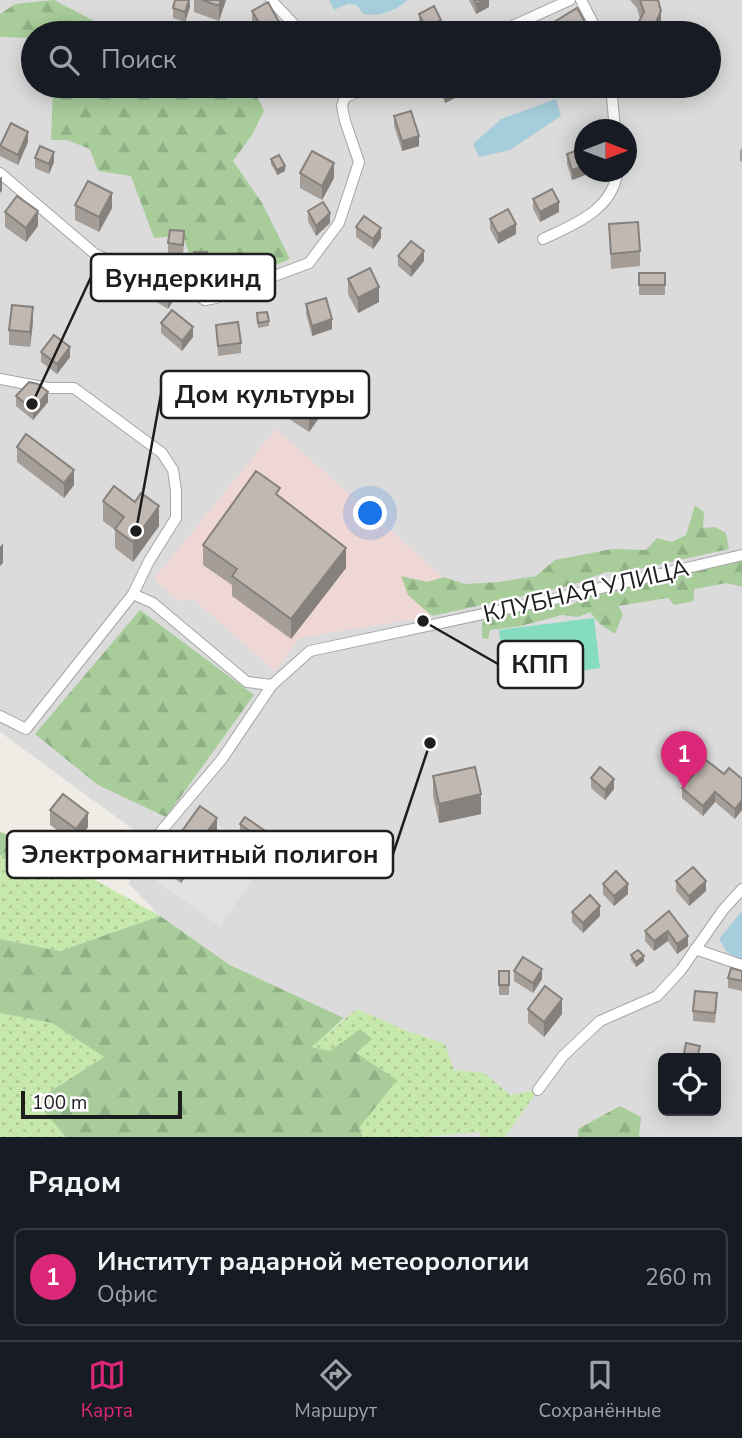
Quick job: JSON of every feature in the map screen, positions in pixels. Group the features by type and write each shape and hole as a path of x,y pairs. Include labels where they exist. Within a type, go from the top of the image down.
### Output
{"street":[{"path":"271,0 291,21"},
{"path":"523,21 569,0"},
{"path":"581,0 592,21"},
{"path":"0,173 95,254 134,272 172,280 205,300 216,298 309,262 339,223 359,162 345,121 342,106 345,98"},
{"path":"612,98 614,119"},
{"path":"543,239 590,216 615,182"},
{"path":"0,379 48,388 74,388 162,453 173,470 176,490 176,518 149,561 133,594 26,729 0,716"},
{"name":"КЛУБНАЯ УЛИЦА","path":"138,867 157,836 222,759 272,685 310,650 558,598 742,555"},
{"path":"133,594 153,603 247,682 272,685"},
{"path":"538,1090 564,1056 600,1021 657,996 681,970 723,910 742,889"},
{"path":"695,949 742,965"}],"shaded area":[{"path":"0,0 742,0 742,1137 363,1137 359,1128 397,1080 371,1040 343,1018 230,965 160,916 129,884 142,836 0,732"},
{"path":"276,429 469,600 427,617 299,638 275,671 193,599 179,601 154,579"},
{"path":"205,816 237,836 245,827 274,847 220,926 157,882"}],"green space":[{"path":"54,0 94,21 21,21 21,38 0,37 0,14 15,4"},
{"path":"53,98 258,98 264,111 252,135 233,161 262,203 290,259 218,289 207,281 209,254 189,254 183,235 154,238 131,176 98,171 90,149 67,140 51,140"},
{"path":"695,505 704,512 703,528 715,527 726,533 729,549 625,572 606,572 572,585 432,616 408,595 401,576 427,582 444,577 465,584 499,582 536,576 555,560 612,549 646,550 657,538 672,542 686,535"},
{"path":"742,558 742,587 727,583 694,589 694,601 674,605 668,598 618,606 623,614 615,634 600,624 590,612 578,617 562,615 521,626 490,630 488,639 482,638 482,622 527,608 549,603 572,605 586,596 710,568"},
{"path":"140,610 254,695 166,817 98,785 35,734"},
{"path":"594,618 600,668 505,681 499,630"},
{"path":"0,832 19,838 30,862 0,855"},
{"path":"19,838 160,916 60,951 0,939 0,855 29,861"},
{"path":"160,916 230,965 344,1018 312,1047 330,1051 360,1029 372,1039 356,1053 397,1080 359,1128 363,1137 66,1137 35,1101 104,1057 52,1023 0,1013 0,939 60,951"},
{"path":"357,1009 445,1044 454,1070 484,1073 510,1095 538,1090 505,1137 482,1137 479,1132 426,1137 363,1137 330,1051 311,1047"},
{"path":"0,1013 52,1023 104,1057 35,1101 66,1137 0,1137"},
{"path":"620,1106 641,1117 639,1137 578,1137 578,1129"}],"water":[{"path":"329,0 408,0 387,12 369,15 363,14 357,5 348,4 334,10"},
{"path":"556,99 561,116 510,150 479,157 473,144 501,119"},
{"path":"742,911 742,961 727,952 719,939"}],"building":[{"path":"175,0 189,0 185,12 173,8"},
{"path":"202,0 221,0 219,6"},
{"path":"640,0 658,0 661,11 656,21 639,21 644,12"},
{"path":"268,2 278,21 258,21 252,11"},
{"path":"434,6 441,20 422,21 419,14"},
{"path":"577,8 584,21 556,21"},
{"path":"411,111 419,136 402,141 394,116"},
{"path":"11,123 28,132 18,155 0,146"},
{"path":"40,146 54,152 49,164 35,158"},
{"path":"312,151 334,163 322,186 300,173"},
{"path":"574,151 574,169 572,170 567,154"},
{"path":"279,155 285,166 277,170 271,159"},
{"path":"88,181 112,193 99,217 75,205"},
{"path":"552,189 559,202 540,212 533,199"},
{"path":"17,196 38,211 26,228 5,212"},
{"path":"323,202 330,213 316,226 308,211"},
{"path":"508,209 516,224 498,234 490,219"},
{"path":"364,216 381,228 373,239 356,227"},
{"path":"638,222 640,251 611,254 609,224"},
{"path":"170,230 184,231 183,245 168,243"},
{"path":"411,241 424,251 411,267 398,256"},
{"path":"194,252 207,252 207,263 194,263"},
{"path":"370,268 379,287 358,298 348,279"},
{"path":"639,273 665,273 665,285 639,285"},
{"path":"326,298 332,319 312,326 306,304"},
{"path":"12,305 33,307 30,332 9,330"},
{"path":"172,310 193,327 182,341 161,323"},
{"path":"267,312 269,321 258,323 257,313"},
{"path":"238,322 241,343 218,346 216,325"},
{"path":"54,335 70,347 57,364 41,352"},
{"path":"29,382 38,384 48,392 33,410 16,396"},
{"path":"26,434 74,470 64,483 17,447"},
{"path":"256,471 280,488 276,494 346,548 291,619 232,576 237,569 203,545"},
{"path":"114,486 135,502 141,493 159,506 133,542 115,529 124,517 103,501"},
{"path":"706,760 724,774 729,768 742,779 742,800 735,809 715,792 703,806 682,788"},
{"path":"475,767 481,794 439,804 433,776"},
{"path":"600,767 614,779 605,790 591,778"},
{"path":"63,794 88,813 76,829 50,810"},
{"path":"200,806 217,818 181,868 164,856"},
{"path":"245,817 274,837 269,845 240,824"},
{"path":"693,867 706,881 689,896 676,881"},
{"path":"616,871 628,884 614,896 603,884"},
{"path":"590,895 600,906 583,923 572,912"},
{"path":"669,911 688,936 677,944 668,931 654,941 645,931"},
{"path":"638,950 644,956 636,962 631,955"},
{"path":"523,957 542,969 533,983 514,971"},
{"path":"731,968 742,971 742,981 728,978"},
{"path":"499,971 509,971 509,985 499,985"},
{"path":"545,986 562,999 544,1022 528,1009"},
{"path":"695,991 717,993 715,1013 693,1011"},
{"path":"686,1043 700,1046 698,1053 684,1053"}],"place":[{"name":"Вундеркинд","path":"32,404"},
{"name":"Дом культуры","path":"136,531"},
{"name":"КПП","path":"423,621"},
{"name":"Электромагнитный полигон","path":"430,743"},
{"name":"Институт радарной метеорологии","path":"684,789"}]}
